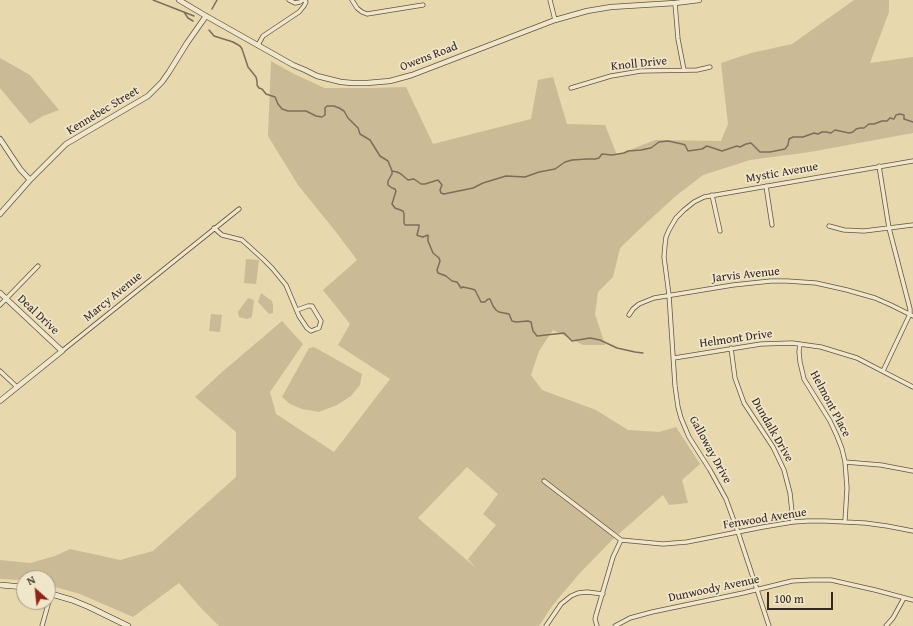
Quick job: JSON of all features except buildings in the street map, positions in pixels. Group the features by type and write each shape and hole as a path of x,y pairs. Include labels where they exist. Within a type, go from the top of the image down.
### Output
{"main road":[{"path":"0,585 16,586"},
{"path":"56,596 89,607 128,626"}],"street":[{"name":"Owens Road","path":"179,0 293,65 317,76 352,83 379,83 398,79 555,20 587,11 611,7 699,0"},
{"path":"258,45 263,36 300,12 306,2 304,0 295,3 289,0"},
{"path":"352,0 357,8 367,14 423,5"},
{"path":"550,0 555,20"},
{"path":"675,3 678,39 684,70"},
{"name":"Kennebec Street","path":"0,214 30,180 66,144 148,96 162,82 206,16"},
{"name":"Knoll Drive","path":"571,88 594,81 641,71 697,70 710,68"},
{"path":"0,139 20,169 30,180"},
{"name":"Mystic Avenue","path":"669,230 676,218 694,202 704,197 913,161"},
{"path":"879,166 889,228 911,315 883,371"},
{"path":"766,186 772,225"},
{"path":"712,195 720,232"},
{"name":"Marcy Avenue","path":"0,401 239,209"},
{"path":"830,226 844,230 864,231 913,225"},
{"path":"214,228 222,235 245,242 272,268 286,285 298,310 299,316 310,331 319,328 321,321 312,306 298,310"},
{"name":"Galloway Drive","path":"669,230 664,245 664,258 670,295 678,407 689,437 726,499 769,626"},
{"path":"0,305 38,266"},
{"name":"Jarvis Avenue","path":"629,315 636,307 645,301 670,295 756,282 776,281 809,282 832,286 876,298 911,315"},
{"name":"Deal Drive","path":"0,293 62,351"},
{"name":"Helmont Drive","path":"674,358 761,344 792,343 821,347 857,358 913,387"},
{"name":"Helmont Place","path":"800,344 799,357 804,379 830,421 837,436 845,462 847,488 845,521"},
{"name":"Dundalk Drive","path":"731,348 735,378 744,404 773,447 784,470 790,493 794,522"},
{"path":"0,371 17,387"},
{"path":"845,462 881,465 913,471"},
{"path":"544,481 621,540 613,557 596,615 595,619 597,626"},
{"name":"Fenwood Avenue","path":"621,540 649,543 680,543 794,522 825,521 845,521 882,525 913,531"},
{"name":"Dunwoody Avenue","path":"615,626 630,618 644,614 792,581 831,580 913,600"},
{"path":"546,626 561,604 572,596 578,593 587,592 603,594"},
{"path":"886,626 893,618 904,598"},
{"path":"42,626 46,610"}],"shaded area":[{"path":"854,0 889,0 889,12 870,63 913,57 913,133 810,152 750,160 703,175 677,195 620,248 613,277 598,292 595,314 605,345 583,345 553,330 539,351 531,375 542,390 596,410 628,430 659,432 676,427 700,464 682,480 688,503 669,505 663,495 612,540 579,574 552,606 539,626 219,626 179,583 133,617 80,594 56,587 56,570 16,570 16,580 0,579 0,560 30,563 55,556 70,549 120,560 153,551 236,477 236,432 195,397 282,321 303,344 270,392 276,414 334,452 390,379 338,345 350,324 323,290 357,260 298,185 268,136 271,61 294,74 325,88 406,87 433,144 531,119 538,80 553,77 567,124 605,125 617,155 655,140 721,141 728,124 721,63 751,53 792,44","holes":["467,467 498,494 483,514 496,525 468,559 476,568 418,518"]},
{"path":"0,58 30,75 59,110 43,116 30,124 0,88"},
{"path":"246,259 259,260 256,284 244,283"},
{"path":"261,293 272,301 273,313 269,314 258,302"},
{"path":"248,298 254,300 252,317 247,319 239,317 238,312"},
{"path":"211,314 222,315 220,332 209,331"},
{"path":"314,347 362,374 360,385 351,396 337,405 319,412 302,409 290,404 282,397 309,348"}],"waterway":[{"path":"153,0 194,16"},
{"path":"212,9 217,0"},
{"path":"184,12 188,18 193,21"},
{"path":"209,30 214,36 233,42 240,46 248,67 256,77 257,85 266,94 275,97 282,109 288,111 306,111 322,117 325,115 325,108 327,106 334,106 344,111 348,118 358,128 360,134 370,140 380,156 388,161 392,171 388,185 396,191 392,204 395,208 403,211 405,225 419,225 417,235 423,237 428,235 428,241 433,253 439,258 440,261 437,270 438,273 446,276 452,281 457,282 461,288 463,287 475,290 481,302 485,302 490,299 496,310 509,314 512,321 531,322 533,331 537,336 564,333 572,341 590,338 600,340 617,348 643,353"},
{"path":"392,171 401,174 408,180 414,179 421,184 438,180 442,185 440,190 441,193 444,194 473,188 483,183 506,176 525,177 539,172 555,169 565,162 572,160 595,159 599,158 602,154 612,155 651,148 659,142 668,141 682,144 685,145 688,151 702,149 707,146 722,151 751,143 760,152 770,152 785,149 788,145 789,139 793,137 803,137 822,132 831,133 835,130 849,133 856,129 864,128 869,124 887,121 890,118 894,119 896,115 900,114 904,115 904,119 913,122"}]}
